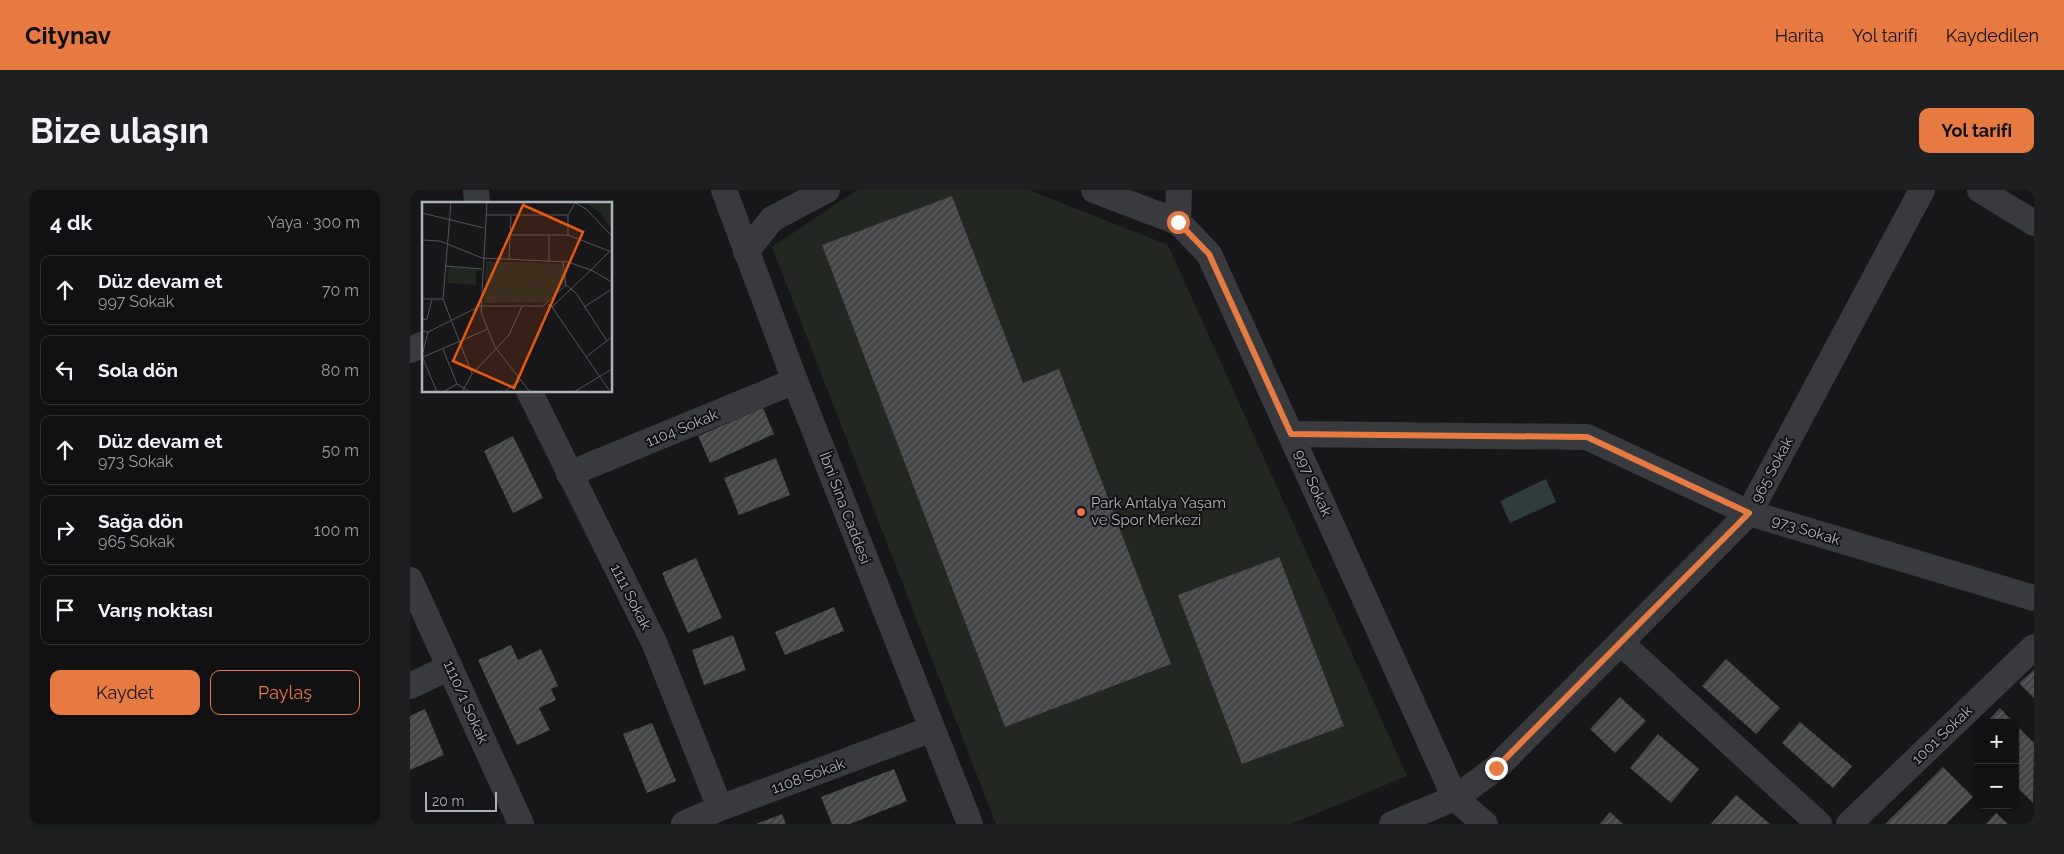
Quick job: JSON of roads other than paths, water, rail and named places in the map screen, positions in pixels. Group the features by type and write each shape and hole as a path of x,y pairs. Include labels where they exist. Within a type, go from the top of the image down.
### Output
{"street":[{"name":"İbni Sina Caddesi","path":"724,190 795,381 970,824"},
{"path":"746,252 772,219 827,190"},
{"name":"997 Sokak","path":"1094,190 1178,222 1209,254 1455,798 1485,824"},
{"path":"1178,222 1179,190"},
{"name":"965 Sokak","path":"1392,824 1455,798 1496,768 1749,513 1922,190"},
{"path":"1980,190 2034,223"},
{"path":"410,350 422,345"},
{"name":"1104 Sokak","path":"569,474 795,381"},
{"name":"1111 Sokak","path":"529,392 654,642 720,808"},
{"name":"973 Sokak","path":"1291,434 1587,437 1749,513 2034,598"},
{"name":"1110/1 Sokak","path":"410,580 521,824"},
{"path":"1621,644 1819,824"},
{"name":"1001 Sokak","path":"1849,824 2034,647"},
{"path":"410,686 450,667"},
{"name":"1108 Sokak","path":"684,824 720,808 932,729"}],"place":[{"name":"Park Antalya Yaşam ve Spor Merkezi","path":"1081,512"}]}
